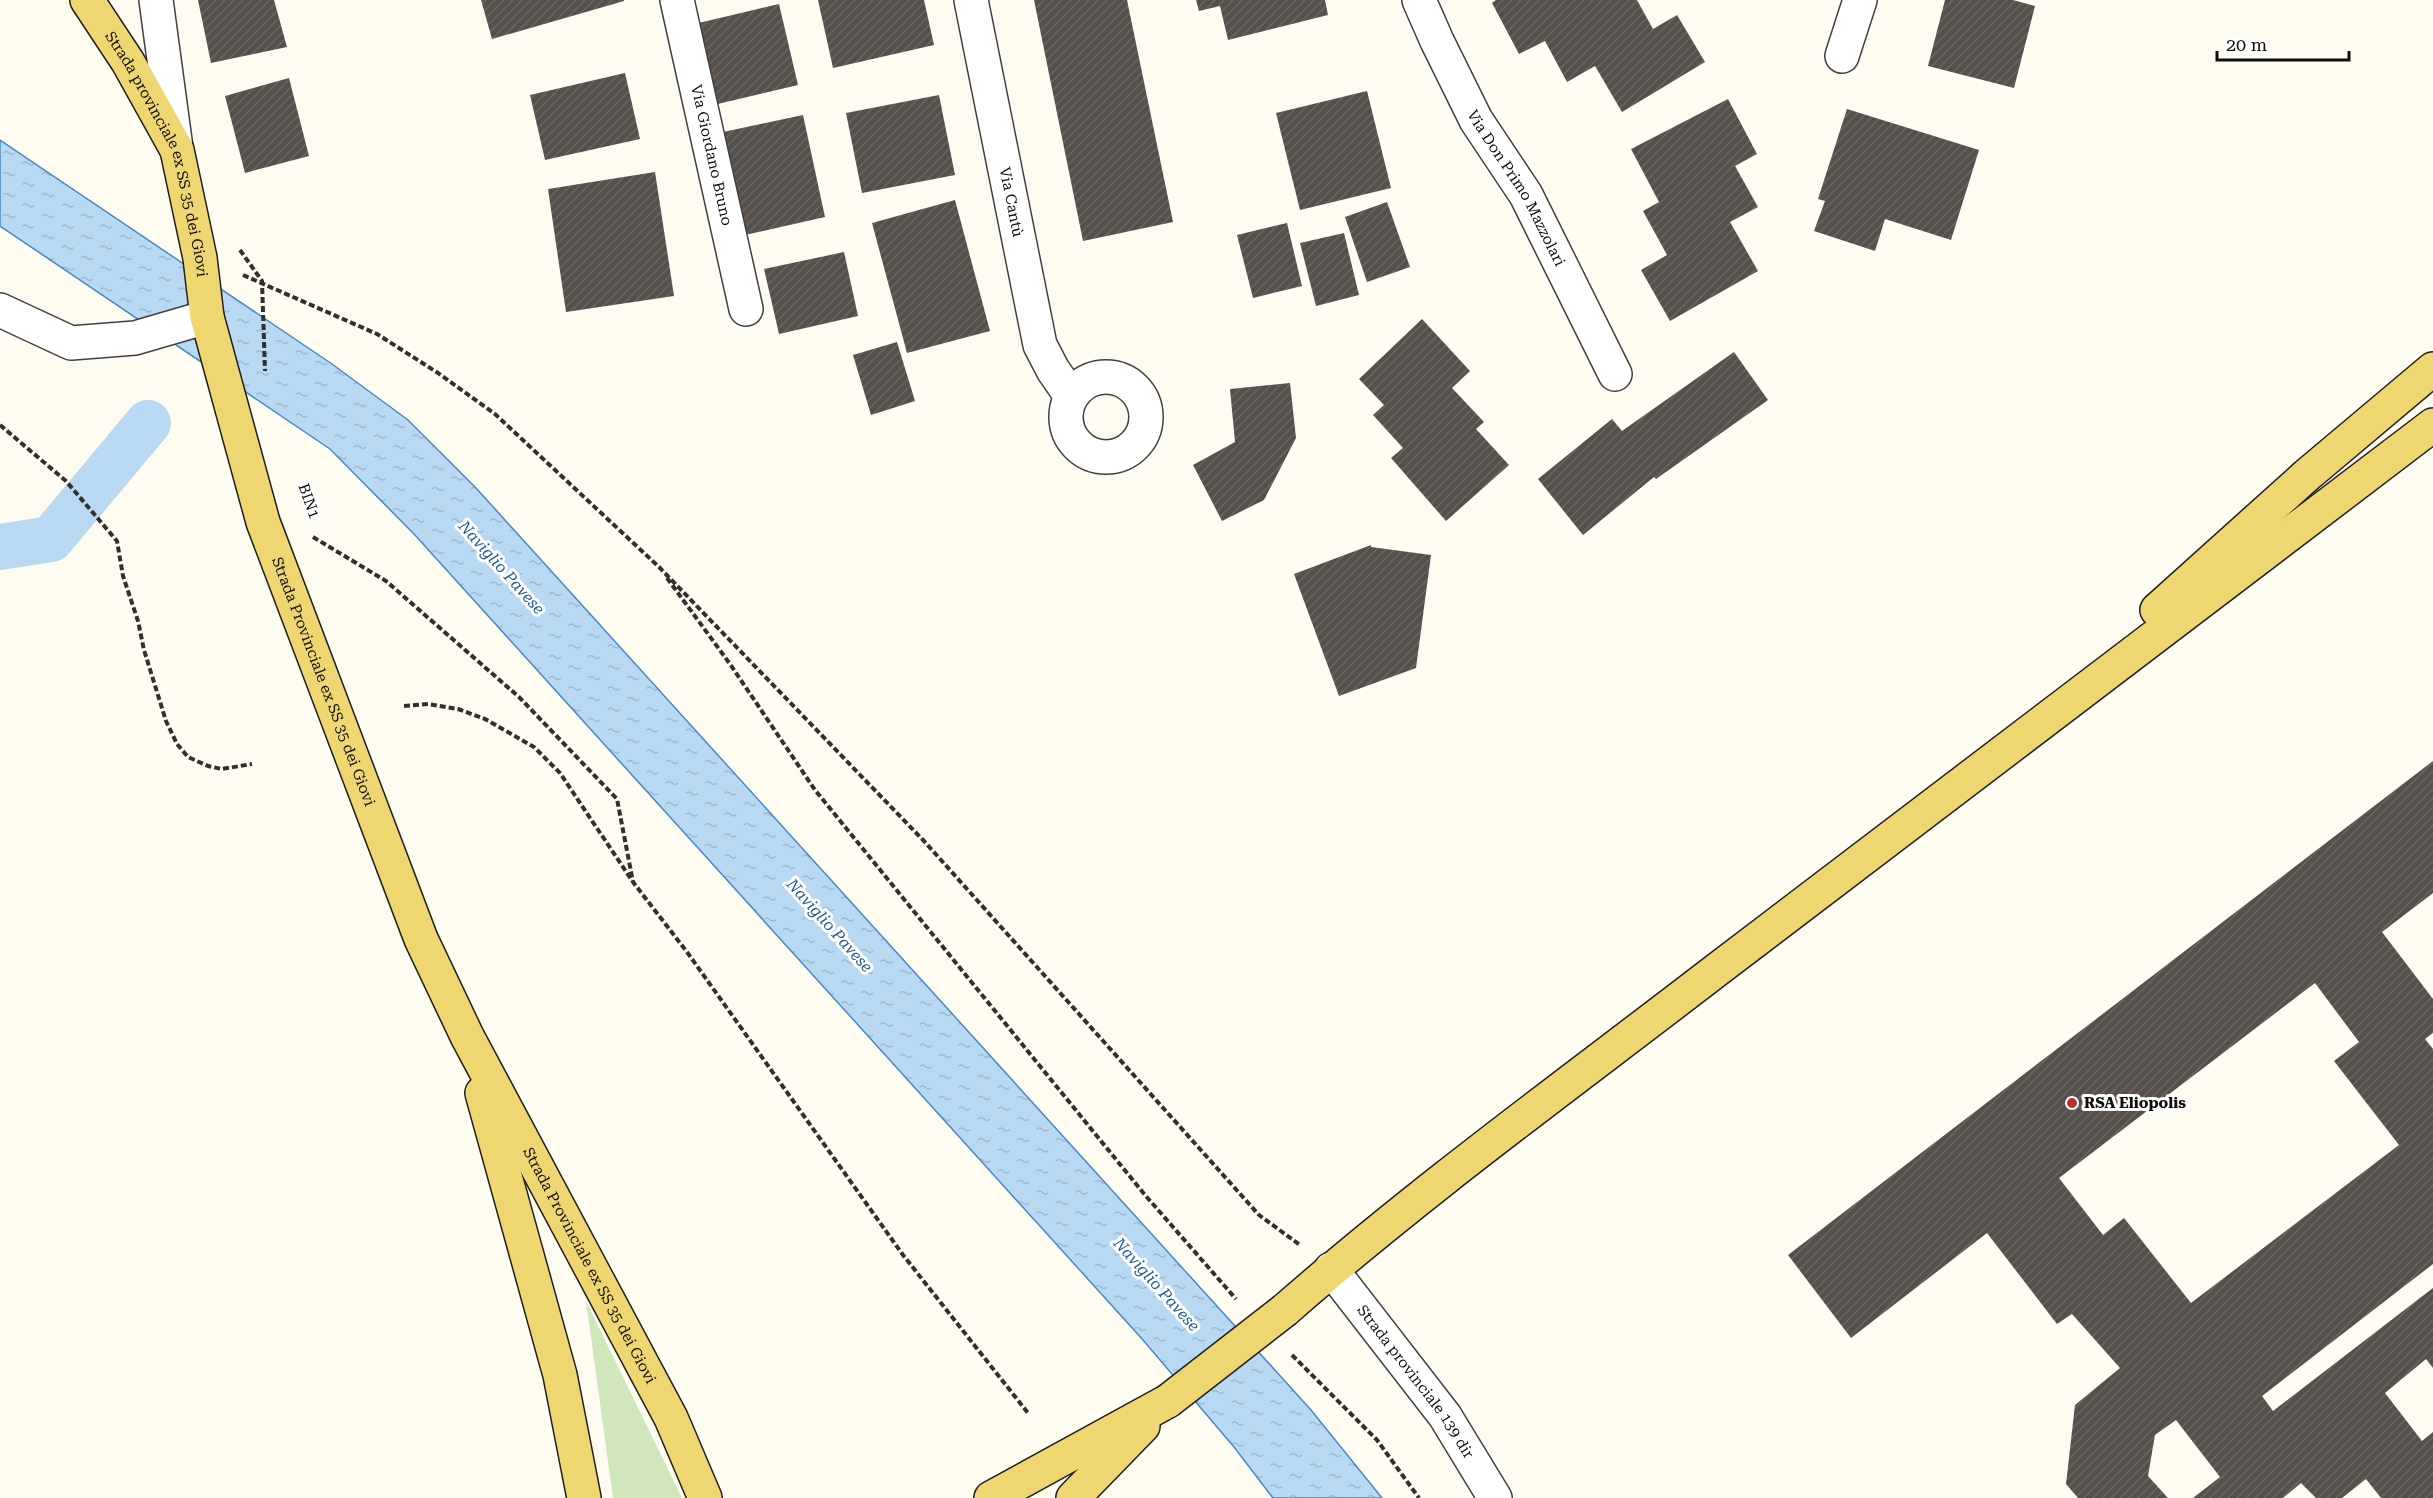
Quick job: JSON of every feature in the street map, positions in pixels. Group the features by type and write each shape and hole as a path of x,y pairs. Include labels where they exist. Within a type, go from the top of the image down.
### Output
{"main road":[{"name":"Strada provinciale ex SS 35 dei Giovi","path":"87,0 128,62 177,150 200,258 207,317"},
{"name":"Strada Provinciale ex SS 35 dei Giovi","path":"207,317 263,522 421,939 467,1036 671,1418 705,1498"},
{"path":"1983,766 2307,475 2433,369"},
{"path":"1073,1498 1168,1401 1285,1310 1331,1269 1442,1180 2433,425"},
{"name":"Strada Provinciale ex SS 35 dei Giovi","path":"467,1036 560,1375 584,1498"},
{"path":"991,1498 1168,1401"}],"street":[{"path":"156,0 177,150"},
{"name":"Via Cantù","path":"972,0 1040,345 1053,370 1071,396"},
{"name":"Via Don Primo Mazzolari","path":"1419,0 1476,120 1526,195 1616,374"},
{"path":"1842,56 1860,0"},
{"name":"Via Giordano Bruno","path":"680,1 746,309"},
{"path":"0,310 70,343 135,338 207,317"},
{"name":"Strada provinciale 139 dir","path":"1331,1269 1444,1416 1495,1498"}],"path":[{"path":"234,241 262,281 265,374"},
{"path":"200,258 262,281 376,334 448,380 495,414 658,567 924,841 1259,1215 1331,1269"},
{"path":"0,425 66,481 117,541 123,576 138,621 144,650 166,721 177,744 188,757 208,766 222,769 252,764"},
{"name":"BIN1","path":"308,534 386,581 519,697 617,799 633,882"},
{"path":"658,567 729,664 815,790 1144,1195 1244,1307"},
{"path":"404,706 428,704 458,709 502,728 534,747 560,773 633,882 687,952 903,1255 1028,1413"},
{"path":"1285,1348 1377,1440 1419,1498"}],"green space":[{"path":"586,1301 682,1498 613,1498"}],"water":[{"name":"Naviglio Pavese","path":"0,140 332,364 408,420 476,488 1311,1410 1382,1498 1273,1498 1234,1447 1143,1340 414,534 330,449 0,226"}],"building":[{"path":"198,0 274,0 287,47 211,63"},
{"path":"481,0 624,0 624,1 492,39"},
{"path":"818,0 924,0 934,45 833,68"},
{"path":"1034,0 1127,0 1173,222 1083,241"},
{"path":"1196,0 1325,0 1328,15 1228,40 1220,6 1199,11"},
{"path":"1496,0 1637,0 1653,29 1677,15 1705,62 1622,112 1595,66 1567,82 1545,41 1519,54 1492,3"},
{"path":"1945,0 2013,0 2035,6 2014,88 1928,66"},
{"path":"779,4 798,85 705,107 686,26"},
{"path":"625,73 640,139 545,160 530,95"},
{"path":"289,78 309,156 245,173 225,96"},
{"path":"1367,91 1391,188 1300,210 1276,113"},
{"path":"939,95 955,175 862,193 846,113"},
{"path":"1728,99 1757,154 1735,166 1758,207 1730,222 1758,271 1670,321 1641,270 1667,255 1643,211 1659,202 1631,149"},
{"path":"1847,109 1979,150 1951,240 1885,219 1875,251 1814,231 1825,201 1818,199"},
{"path":"803,115 825,217 736,237 714,134"},
{"path":"655,172 674,296 566,312 548,189"},
{"path":"955,200 990,331 907,353 872,223"},
{"path":"1387,202 1410,267 1367,282 1345,217"},
{"path":"1287,223 1302,286 1253,298 1237,235"},
{"path":"1344,233 1359,295 1316,306 1300,243"},
{"path":"844,252 858,316 779,334 764,269"},
{"path":"1422,319 1470,371 1452,388 1484,422 1476,429 1509,465 1446,521 1391,458 1403,448 1373,415 1384,405 1359,379"},
{"path":"897,342 915,401 871,415 853,355"},
{"path":"1734,352 1768,400 1656,479 1654,477 1583,535 1538,479 1612,419 1622,431"},
{"path":"1290,383 1296,438 1264,500 1222,521 1193,465 1235,442 1230,389"},
{"path":"1371,545 1371,547 1431,555 1416,668 1339,696 1294,574"},
{"name":"RSA Eliopolis","path":"2433,761 2433,893 2382,932 2433,999 2433,1033 2425,1039 2433,1049 2433,1264 2262,1396 2273,1411 2433,1288 2433,1368 2426,1359 2385,1393 2422,1441 2433,1432 2433,1498 2381,1498 2366,1479 2342,1498 2316,1498 2301,1483 2283,1498 2193,1498 2220,1477 2176,1420 2155,1435 2148,1476 2168,1498 2078,1498 2066,1484 2075,1405 2120,1368 2072,1314 2057,1324 1987,1233 1851,1338 1788,1255","holes":["2315,983 2359,1042 2334,1061 2399,1145 2191,1303 2124,1218 2103,1235 2059,1178"]}],"waterway":[{"path":"0,547 51,539 148,423"}],"place":[{"name":"RSA Eliopolis","path":"2072,1103"}]}
